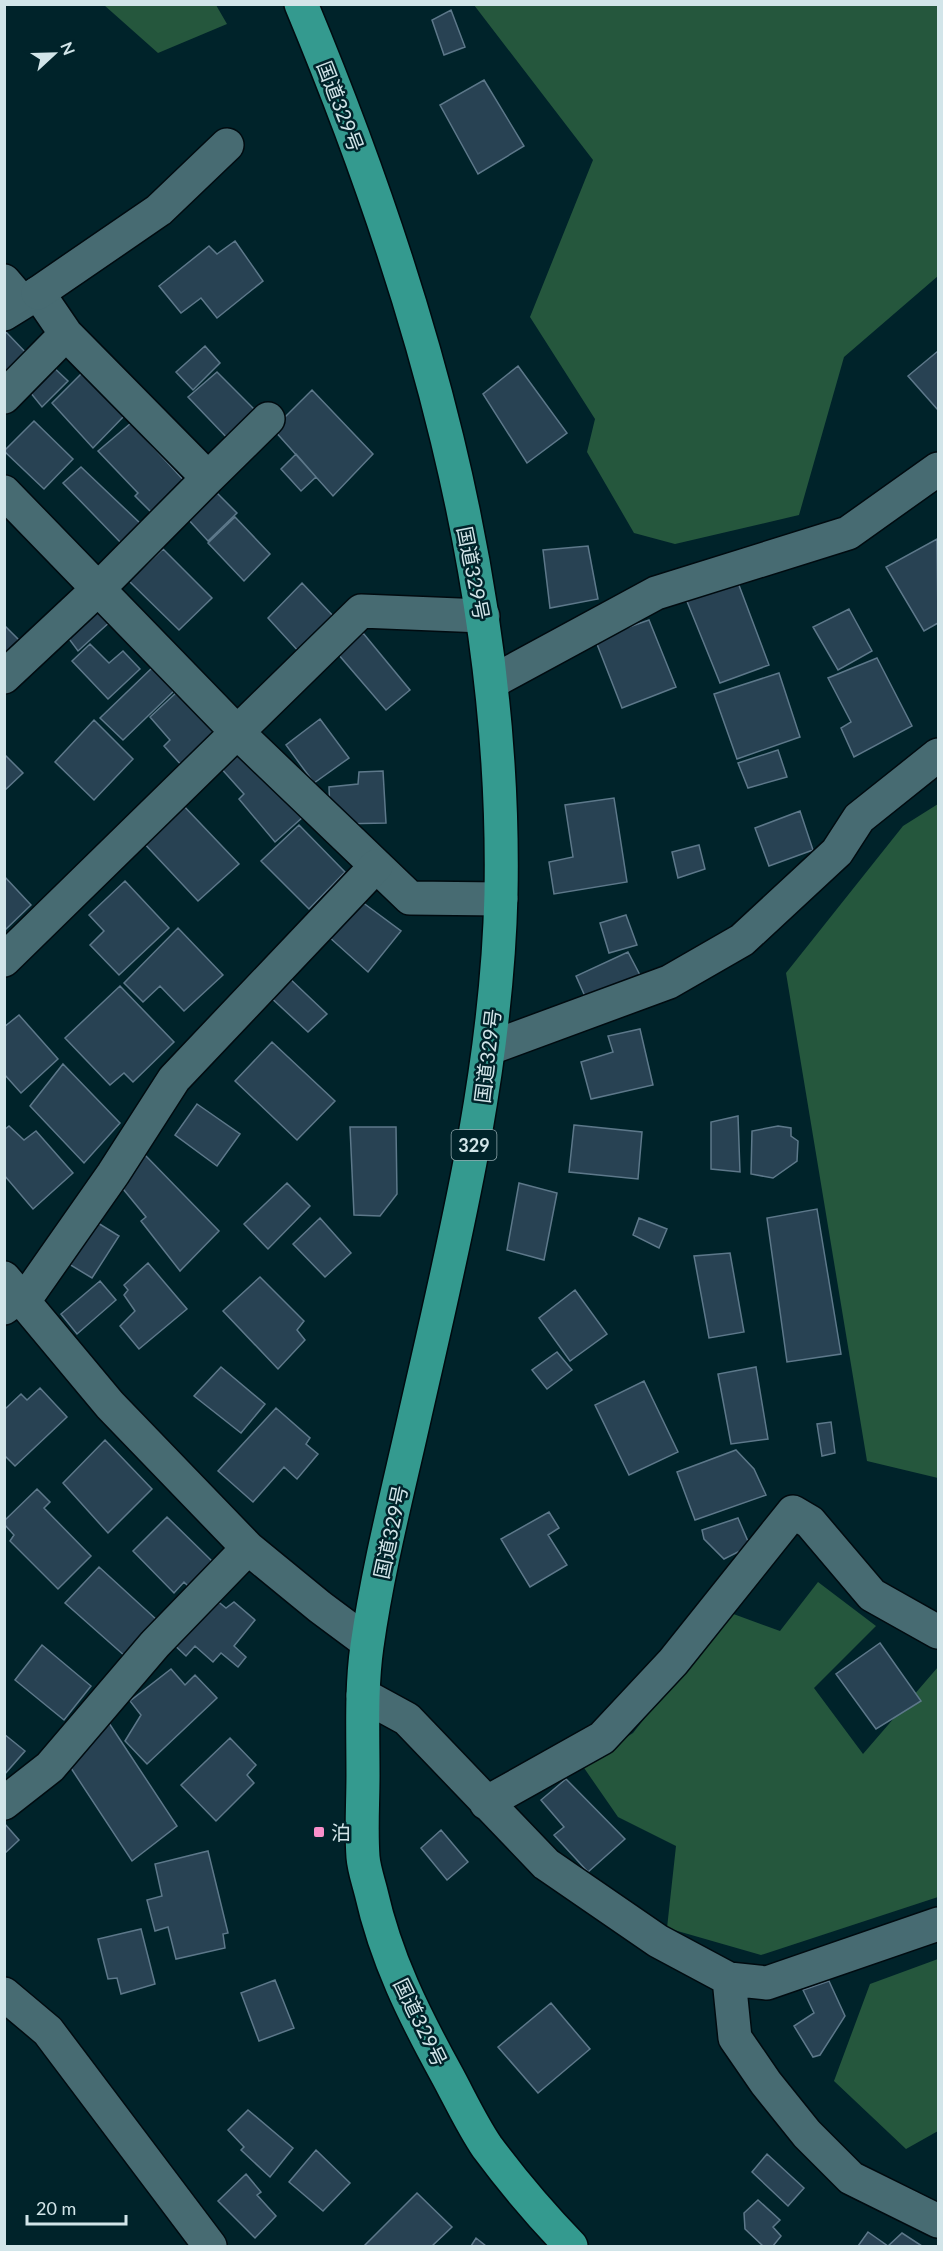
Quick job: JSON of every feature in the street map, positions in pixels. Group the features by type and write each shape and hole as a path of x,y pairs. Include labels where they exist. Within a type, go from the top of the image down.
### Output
{"highway":[{"name":"国道329号","path":"301,4 372,187 416,322 455,475 483,616 492,682 501,792 501,899 490,1048 471,1168 367,1642 363,1695 363,1860 380,1934 415,2016 484,2143 544,2218 571,2247"}],"street":[{"path":"208,478 66,334 17,298 159,210 227,145"},
{"path":"4,398 66,334"},
{"path":"4,677 98,589 268,419"},
{"path":"492,682 657,593 848,533 939,469"},
{"path":"4,492 238,733 410,898 501,899"},
{"path":"4,960 361,611 483,616"},
{"path":"490,1048 669,982 742,940 837,852 859,818 939,755"},
{"path":"9,1294 31,1291 113,1173 174,1079 376,866"},
{"path":"9,1294 110,1405 248,1548 367,1642"},
{"path":"486,1803 602,1738 673,1662 793,1512 810,1522 872,1595 939,1632"},
{"path":"4,1803 50,1767 155,1644 248,1548"},
{"path":"363,1695 407,1719 546,1864 658,1941 729,1979 767,1983 939,1924"},
{"path":"729,1979 735,2038 766,2083 807,2134 851,2178 939,2221"},
{"path":"4,1994 48,2031 198,2242"}],"green space":[{"path":"104,5 216,5 227,24 158,53"},
{"path":"474,5 938,5 938,276 844,357 799,515 675,544 634,533 587,452 595,419 530,317 593,160"},
{"path":"938,804 938,1478 867,1461 786,973 903,826"},
{"path":"818,1582 876,1626 814,1688 863,1754 938,1667 938,1897 761,1955 667,1928 676,1846 618,1817 582,1765 633,1733 728,1612 780,1631"},
{"path":"938,1959 938,2131 906,2149 834,2081 870,1984"}],"building":[{"path":"451,10 465,47 444,55 432,20"},
{"path":"484,80 524,146 478,174 440,105"},
{"path":"235,241 263,281 217,318 201,298 181,313 159,286 209,246 217,254"},
{"path":"6,332 29,356 4,380 4,333"},
{"path":"205,346 220,363 193,390 176,372"},
{"path":"938,351 938,410 908,376"},
{"path":"50,364 68,381 42,407 26,387"},
{"path":"518,366 567,433 527,463 483,394"},
{"path":"85,370 127,413 93,448 52,403"},
{"path":"217,372 258,413 230,441 188,397"},
{"path":"312,390 373,454 333,496 273,429"},
{"path":"34,421 73,459 44,489 4,451"},
{"path":"131,423 188,485 156,517 135,496 138,493 98,451"},
{"path":"296,454 316,477 301,491 281,469"},
{"path":"81,467 141,524 122,544 63,483"},
{"path":"215,491 237,513 208,541 187,518"},
{"path":"235,517 270,554 244,581 208,543"},
{"path":"937,539 938,623 924,631 886,567"},
{"path":"588,546 598,599 550,608 543,550"},
{"path":"163,549 212,598 179,630 129,581"},
{"path":"737,580 769,665 720,683 686,599"},
{"path":"302,583 335,618 300,653 268,618"},
{"path":"96,602 112,620 78,651 64,632"},
{"path":"849,609 872,651 838,670 813,627"},
{"path":"649,620 676,687 622,708 595,639"},
{"path":"4,625 20,641 4,655"},
{"path":"363,633 410,690 386,710 338,654"},
{"path":"90,644 109,663 123,651 140,669 108,699 72,661"},
{"path":"877,658 912,726 854,757 841,728 851,722 828,678"},
{"path":"155,665 177,688 123,740 100,718"},
{"path":"779,673 800,737 737,759 714,694"},
{"path":"178,691 220,735 184,768 164,746 170,740 150,717"},
{"path":"320,719 349,758 314,783 286,745"},
{"path":"94,720 133,759 94,800 55,762"},
{"path":"238,748 303,817 275,842 239,799 244,794 219,766"},
{"path":"778,750 787,777 748,788 738,763"},
{"path":"4,754 23,773 4,791"},
{"path":"383,771 386,823 337,824 330,812 329,787 358,784 359,772"},
{"path":"614,798 627,882 554,894 549,862 573,857 565,805"},
{"path":"180,802 239,864 198,901 140,839"},
{"path":"800,811 813,850 769,866 755,828"},
{"path":"299,825 345,872 309,909 261,861"},
{"path":"699,845 705,869 678,878 672,852"},
{"path":"4,876 31,905 4,931"},
{"path":"125,881 169,928 119,975 90,945 104,931 89,915"},
{"path":"358,899 401,931 368,972 329,937"},
{"path":"626,915 637,945 609,953 600,923"},
{"path":"178,928 223,975 184,1011 160,986 143,1002 124,983"},
{"path":"628,952 641,977 588,1003 576,976"},
{"path":"287,976 327,1014 308,1032 267,994"},
{"path":"120,986 174,1042 133,1082 124,1073 110,1085 65,1038"},
{"path":"19,1015 58,1059 21,1093 4,1074 4,1027"},
{"path":"640,1029 653,1085 591,1099 581,1062 613,1052 608,1036"},
{"path":"272,1042 335,1101 297,1140 235,1081"},
{"path":"63,1064 120,1123 84,1163 30,1106"},
{"path":"197,1104 240,1134 217,1166 175,1135"},
{"path":"738,1116 740,1172 711,1169 711,1122"},
{"path":"574,1125 642,1132 638,1179 569,1172"},
{"path":"9,1126 24,1140 36,1131 73,1173 33,1209 4,1175 4,1130"},
{"path":"778,1126 791,1128 791,1136 798,1141 797,1161 773,1178 751,1174 752,1131"},
{"path":"350,1127 396,1127 397,1194 380,1216 354,1215"},
{"path":"145,1155 219,1231 180,1271 141,1221 146,1217 119,1184"},
{"path":"287,1183 310,1206 268,1249 244,1224"},
{"path":"519,1183 557,1193 544,1260 507,1250"},
{"path":"817,1209 841,1354 787,1362 767,1218"},
{"path":"90,1218 119,1236 92,1278 64,1261"},
{"path":"320,1218 351,1253 325,1277 293,1244"},
{"path":"639,1218 667,1229 659,1248 633,1235"},
{"path":"730,1253 744,1332 709,1338 694,1256"},
{"path":"148,1263 187,1309 139,1349 120,1326 135,1311 124,1295 128,1290 124,1285"},
{"path":"260,1277 304,1321 297,1330 305,1340 278,1369 223,1311"},
{"path":"100,1281 116,1300 77,1334 61,1314"},
{"path":"575,1290 607,1334 570,1361 539,1318"},
{"path":"557,1352 572,1370 547,1389 532,1370"},
{"path":"221,1367 265,1404 241,1433 194,1396"},
{"path":"756,1367 768,1439 731,1444 718,1374"},
{"path":"644,1381 678,1452 629,1475 595,1405"},
{"path":"40,1388 67,1417 15,1466 4,1455 4,1410 21,1394 27,1400"},
{"path":"276,1408 310,1438 306,1444 318,1454 297,1479 284,1467 253,1502 218,1471"},
{"path":"831,1422 835,1453 822,1456 817,1424"},
{"path":"105,1440 152,1489 108,1533 63,1483"},
{"path":"736,1450 754,1469 766,1495 695,1520 677,1472"},
{"path":"37,1489 50,1502 44,1508 91,1556 58,1589 10,1541 14,1535 4,1524 4,1521"},
{"path":"549,1512 559,1528 548,1535 567,1565 530,1587 501,1539"},
{"path":"167,1517 214,1563 191,1589 184,1582 174,1593 133,1551"},
{"path":"738,1518 750,1546 724,1559 704,1539 702,1530"},
{"path":"99,1567 157,1620 126,1657 65,1603"},
{"path":"215,1599 226,1608 234,1602 255,1620 234,1646 246,1657 238,1667 221,1653 213,1662 195,1646 186,1656 170,1641"},
{"path":"880,1643 921,1701 876,1729 836,1674"},
{"path":"42,1645 91,1686 64,1720 15,1680"},
{"path":"171,1669 185,1685 195,1675 217,1698 147,1764 125,1741 141,1715 130,1701"},
{"path":"107,1720 177,1826 132,1861 69,1765"},
{"path":"4,1734 25,1751 4,1775"},
{"path":"230,1738 256,1765 247,1775 254,1783 216,1821 181,1785"},
{"path":"566,1779 625,1839 588,1872 554,1835 564,1827 541,1800"},
{"path":"4,1823 19,1840 4,1854"},
{"path":"441,1830 468,1862 447,1880 421,1848"},
{"path":"208,1851 228,1933 223,1934 225,1948 176,1959 168,1927 155,1931 147,1900 162,1896 155,1864"},
{"path":"141,1929 155,1984 121,1994 117,1978 108,1979 98,1939"},
{"path":"275,1980 294,2028 259,2041 241,1993"},
{"path":"829,1981 845,2016 820,2055 813,2057 794,2026 814,2013 803,1990"},
{"path":"551,2003 590,2049 538,2093 498,2047"},
{"path":"248,2110 293,2148 270,2177 241,2150 244,2147 228,2130"},
{"path":"316,2150 350,2183 323,2211 289,2182"},
{"path":"767,2154 804,2188 788,2206 752,2172"},
{"path":"246,2174 261,2192 257,2195 276,2216 255,2238 218,2201"},
{"path":"417,2193 452,2227 432,2246 364,2246"},
{"path":"758,2200 780,2220 773,2227 781,2236 773,2246 763,2246 745,2229 744,2213"},
{"path":"868,2232 888,2246 858,2246"},
{"path":"902,2233 922,2246 888,2246"},
{"path":"476,2238 486,2246 471,2246"}],"place":[{"name":"泊","path":"319,1832"}]}
